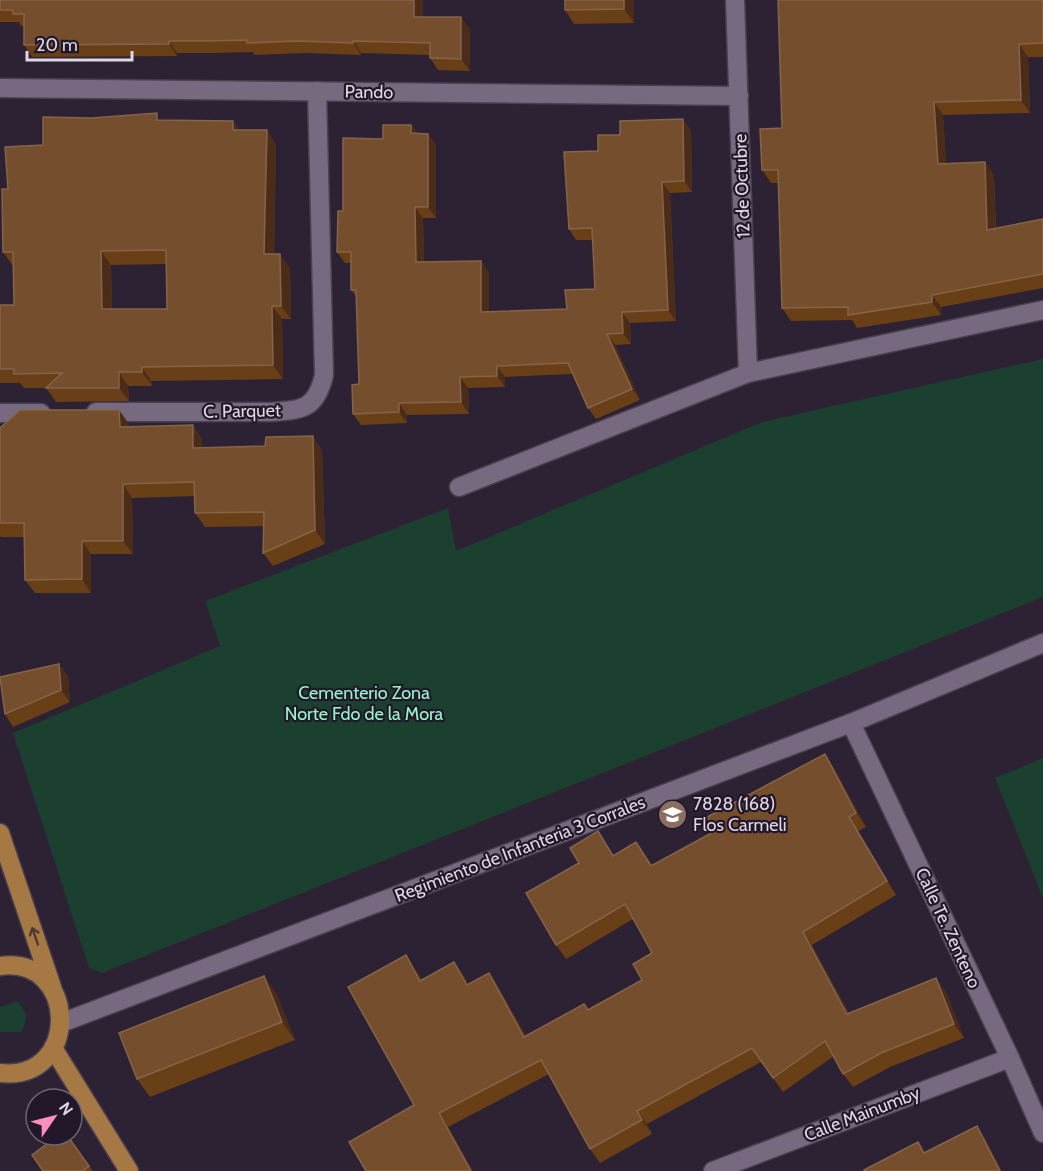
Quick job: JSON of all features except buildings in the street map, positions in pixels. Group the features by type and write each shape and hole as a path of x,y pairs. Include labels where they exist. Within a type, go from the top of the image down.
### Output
{"main road":[{"path":"0,833 60,1006 62,1023 53,1048 42,1062 27,1071 0,1073"},
{"path":"0,966 26,968 42,977 54,992"},
{"path":"53,1048 129,1171"}],"street":[{"name":"12 de Octubre","path":"735,0 748,373"},
{"name":"Pando","path":"0,88 739,96"},
{"name":"C. Parquet","path":"82,412 297,410 313,401 320,392 324,375 317,92"},
{"path":"459,487 748,373 1043,310"},
{"path":"0,412 59,412"},
{"name":"Regimiento de Infanteria 3 Corrales","path":"62,1023 851,723 1043,643"},
{"name":"Calle Te. Zenteno","path":"851,723 1010,1058 1043,1133"},
{"name":"Calle Mainumby","path":"713,1171 1010,1058"}],"green space":[{"name":"Cementerio Zona Norte Fdo de la Mora","path":"1043,359 1043,597 102,973 89,968 13,733 220,646 205,601 448,508 456,551 762,422"},
{"path":"1043,758 1043,898 995,778"},
{"path":"17,1001 26,1015 21,1032 0,1032 0,1007"}],"place":[{"name":"7828 (168) Flos Carmeli","path":"672,814"}]}
